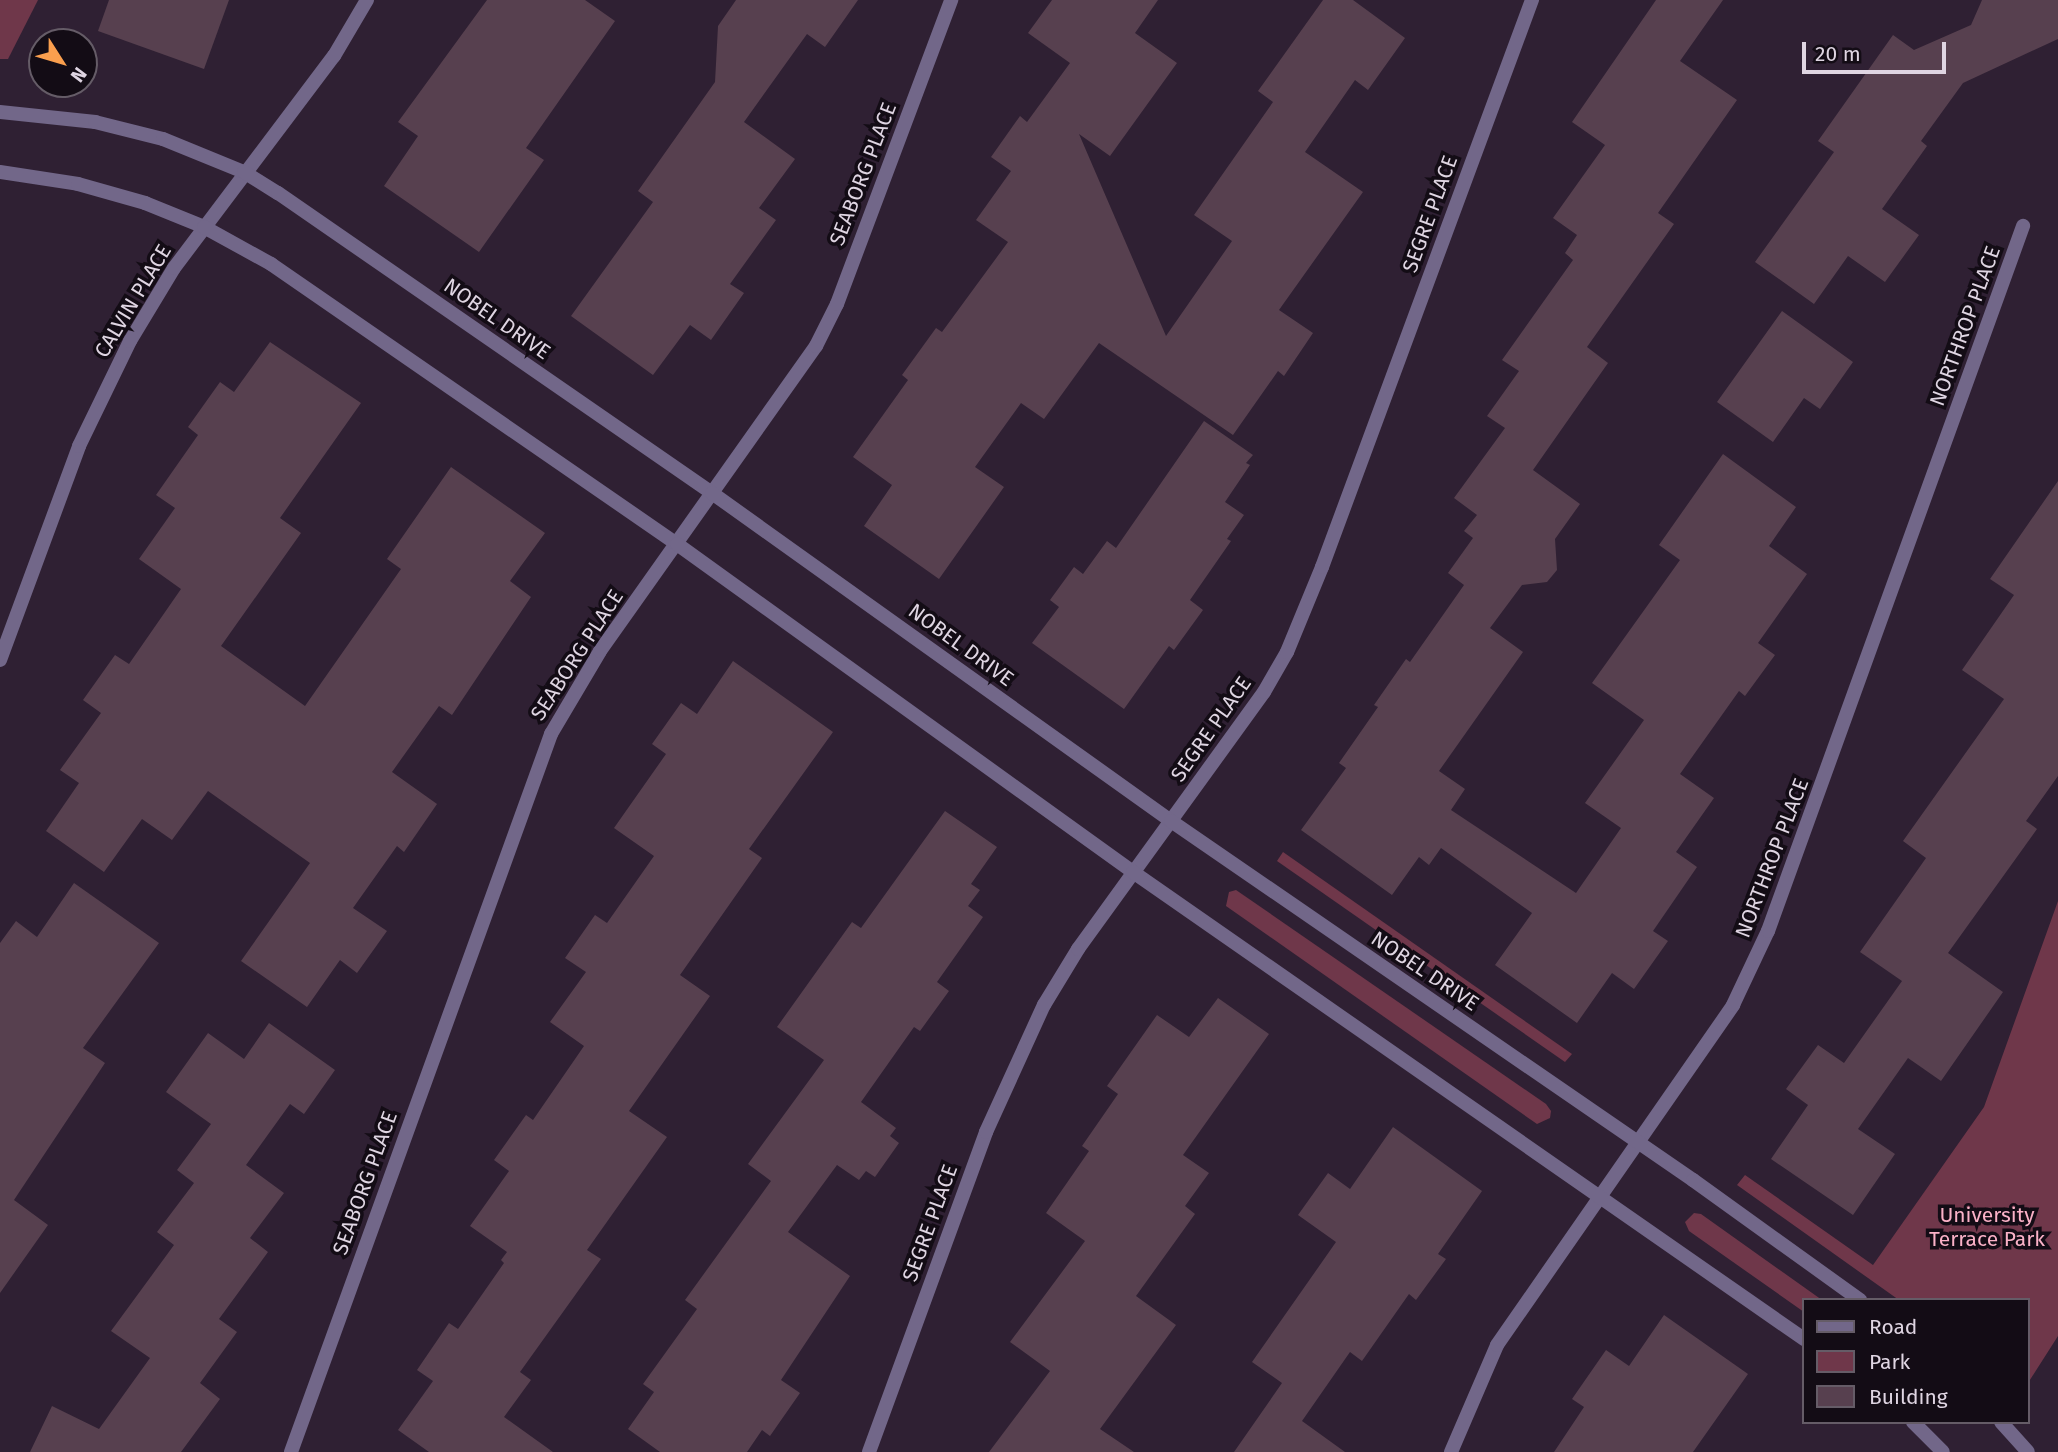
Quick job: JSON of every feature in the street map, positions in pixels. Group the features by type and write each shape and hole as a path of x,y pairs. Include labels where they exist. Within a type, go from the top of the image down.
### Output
{"street":[{"name":"CALVIN PLACE","path":"0,660 79,446 130,341 174,268 244,172 334,57 367,0"},
{"name":"SEABORG PLACE","path":"291,1452 551,734 600,651 816,346 837,304 951,0"},
{"name":"SEGRE PLACE","path":"869,1452 1013,1067 1058,979 1264,692 1300,623 1532,0"},
{"name":"NOBEL DRIVE","path":"0,111 118,128 163,139 244,172 712,493 1171,821 1639,1143 1857,1298"},
{"path":"0,172 78,184 140,201 204,227 271,264 677,544 1133,872 1802,1338"},
{"name":"NORTHROP PLACE","path":"1451,1452 1497,1345 1733,1005 1768,932 2023,226"},
{"path":"1915,1424 1943,1452"},
{"path":"2003,1424 2028,1452"}],"green space":[{"path":"0,0 38,0 8,59 0,59"},
{"path":"1283,852 1572,1054 1565,1062 1277,861"},
{"path":"1236,890 1546,1104 1551,1111 1550,1118 1537,1124 1226,906 1229,892"},
{"name":"University Terrace Park","path":"2058,901 2058,1336 2030,1380 2030,1298 1896,1298 1737,1185 1745,1175 1873,1265 1984,1107"},
{"path":"1694,1213 1701,1214 1819,1298 1802,1298 1802,1311 1689,1231 1685,1222"}],"building":[{"path":"109,0 229,0 204,69 98,31"},
{"path":"487,0 585,0 615,21 526,148 544,160 479,252 384,186 418,136 398,122"},
{"path":"736,0 858,0 825,47 807,34 744,122 795,159 759,208 776,220 730,284 744,293 711,340 690,325 653,375 571,316 653,202 638,191 715,82 718,26"},
{"path":"1052,0 1158,0 1135,33 1177,63 1110,156 1079,134 1166,336 1232,241 1194,215 1273,102 1258,91 1323,0 1353,0 1405,38 1368,90 1355,80 1305,152 1363,192 1279,310 1313,333 1284,376 1278,371 1233,435 1099,343 1044,419 1021,403 975,467 1004,487 939,579 864,526 892,485 853,457 908,380 902,375 936,328 942,332 1008,242 976,220 1011,171 991,157 1020,116 1027,122 1070,63 1028,33"},
{"path":"1656,0 1723,0 1680,61 1737,100 1658,213 1674,224 1587,347 1608,363 1533,470 1580,504 1555,539 1557,570 1547,582 1522,585 1490,628 1523,652 1439,771 1465,789 1451,810 1576,893 1621,828 1585,803 1644,720 1592,683 1680,560 1659,545 1723,454 1796,507 1769,546 1807,574 1758,643 1775,655 1745,696 1739,691 1680,774 1714,798 1676,852 1697,867 1653,931 1668,941 1634,989 1612,973 1577,1023 1495,965 1532,913 1441,848 1429,865 1419,857 1392,895 1301,830 1346,768 1339,763 1378,707 1374,705 1406,659 1410,662 1464,585 1448,573 1473,538 1464,531 1477,515 1454,498 1505,428 1487,416 1519,371 1502,360 1573,260 1565,253 1577,235 1553,218 1605,145 1572,122"},
{"path":"1982,0 2058,0 2058,39 1963,83 1921,141 1927,146 1882,209 1919,235 1885,282 1848,256 1814,304 1755,262 1834,152 1818,141 1893,35 1914,50 1971,25"},
{"path":"1782,311 1853,362 1820,409 1804,398 1773,442 1717,402"},
{"path":"270,342 361,403 280,518 301,533 221,646 305,706 401,569 387,559 451,467 545,533 510,581 531,597 452,715 439,706 392,772 437,804 404,852 397,846 353,908 387,931 357,973 340,960 307,1007 241,961 310,863 208,791 172,840 142,819 104,872 46,831 79,783 60,770 101,713 83,700 115,655 129,664 181,589 139,559 175,508 156,495 198,435 188,427 220,382 234,392"},
{"path":"1204,421 1253,455 1246,463 1250,465 1225,502 1244,515 1227,539 1231,541 1190,600 1203,610 1174,650 1169,646 1124,709 1032,643 1059,607 1050,600 1074,567 1083,574 1107,541 1116,548"},
{"path":"2058,481 2058,776 2026,821 2037,829 1948,953 2003,992 1941,1081 1908,1058 1858,1129 1895,1154 1853,1215 1771,1159 1808,1105 1786,1089 1818,1045 1844,1063 1902,981 1860,952 1926,858 1903,841 2004,699 1962,670 2014,595 1990,579"},
{"path":"733,661 833,732 749,849 762,858 680,975 710,996 629,1111 667,1137 587,1250 601,1259 520,1372 531,1380 504,1417 553,1452 429,1452 398,1430 433,1381 417,1370 449,1323 458,1329 504,1263 501,1260 507,1252 470,1226 509,1171 494,1160 526,1115 533,1120 584,1046 550,1022 586,972 565,958 595,915 607,923 654,856 614,828 666,754 652,744 681,703 697,714"},
{"path":"945,811 997,847 971,884 980,890 968,906 983,917 937,982 949,991 920,1031 914,1027 861,1102 896,1128 890,1136 899,1143 875,1177 866,1171 859,1180 837,1165 788,1232 850,1276 781,1380 800,1393 770,1436 762,1430 747,1452 660,1452 628,1429 654,1392 643,1384 697,1309 685,1300 771,1181 748,1164 824,1060 777,1027 852,922 861,928"},
{"path":"74,883 159,943 83,1048 105,1063 14,1200 48,1225 0,1293 0,943 16,921 37,937"},
{"path":"1218,998 1269,1034 1183,1155 1209,1173 1185,1206 1195,1214 1136,1296 1176,1325 1100,1429 1134,1452 989,1452 1050,1371 1010,1342 1085,1241 1046,1213 1089,1151 1082,1146 1118,1094 1107,1086 1157,1015 1189,1037"},
{"path":"269,1023 335,1070 304,1114 290,1104 246,1165 284,1193 250,1238 268,1252 219,1319 237,1332 200,1383 220,1399 181,1452 30,1452 52,1406 99,1429 150,1358 111,1331 174,1245 157,1232 194,1183 177,1170 211,1124 166,1092 208,1033 244,1059"},
{"path":"1393,1127 1482,1191 1438,1254 1446,1259 1416,1300 1409,1294 1362,1361 1350,1352 1302,1421 1345,1452 1234,1452 1282,1383 1252,1362 1336,1242 1298,1215 1328,1173 1350,1189"},
{"path":"1664,1315 1748,1374 1693,1452 1554,1452 1584,1407 1572,1399 1606,1350 1629,1366"}]}
